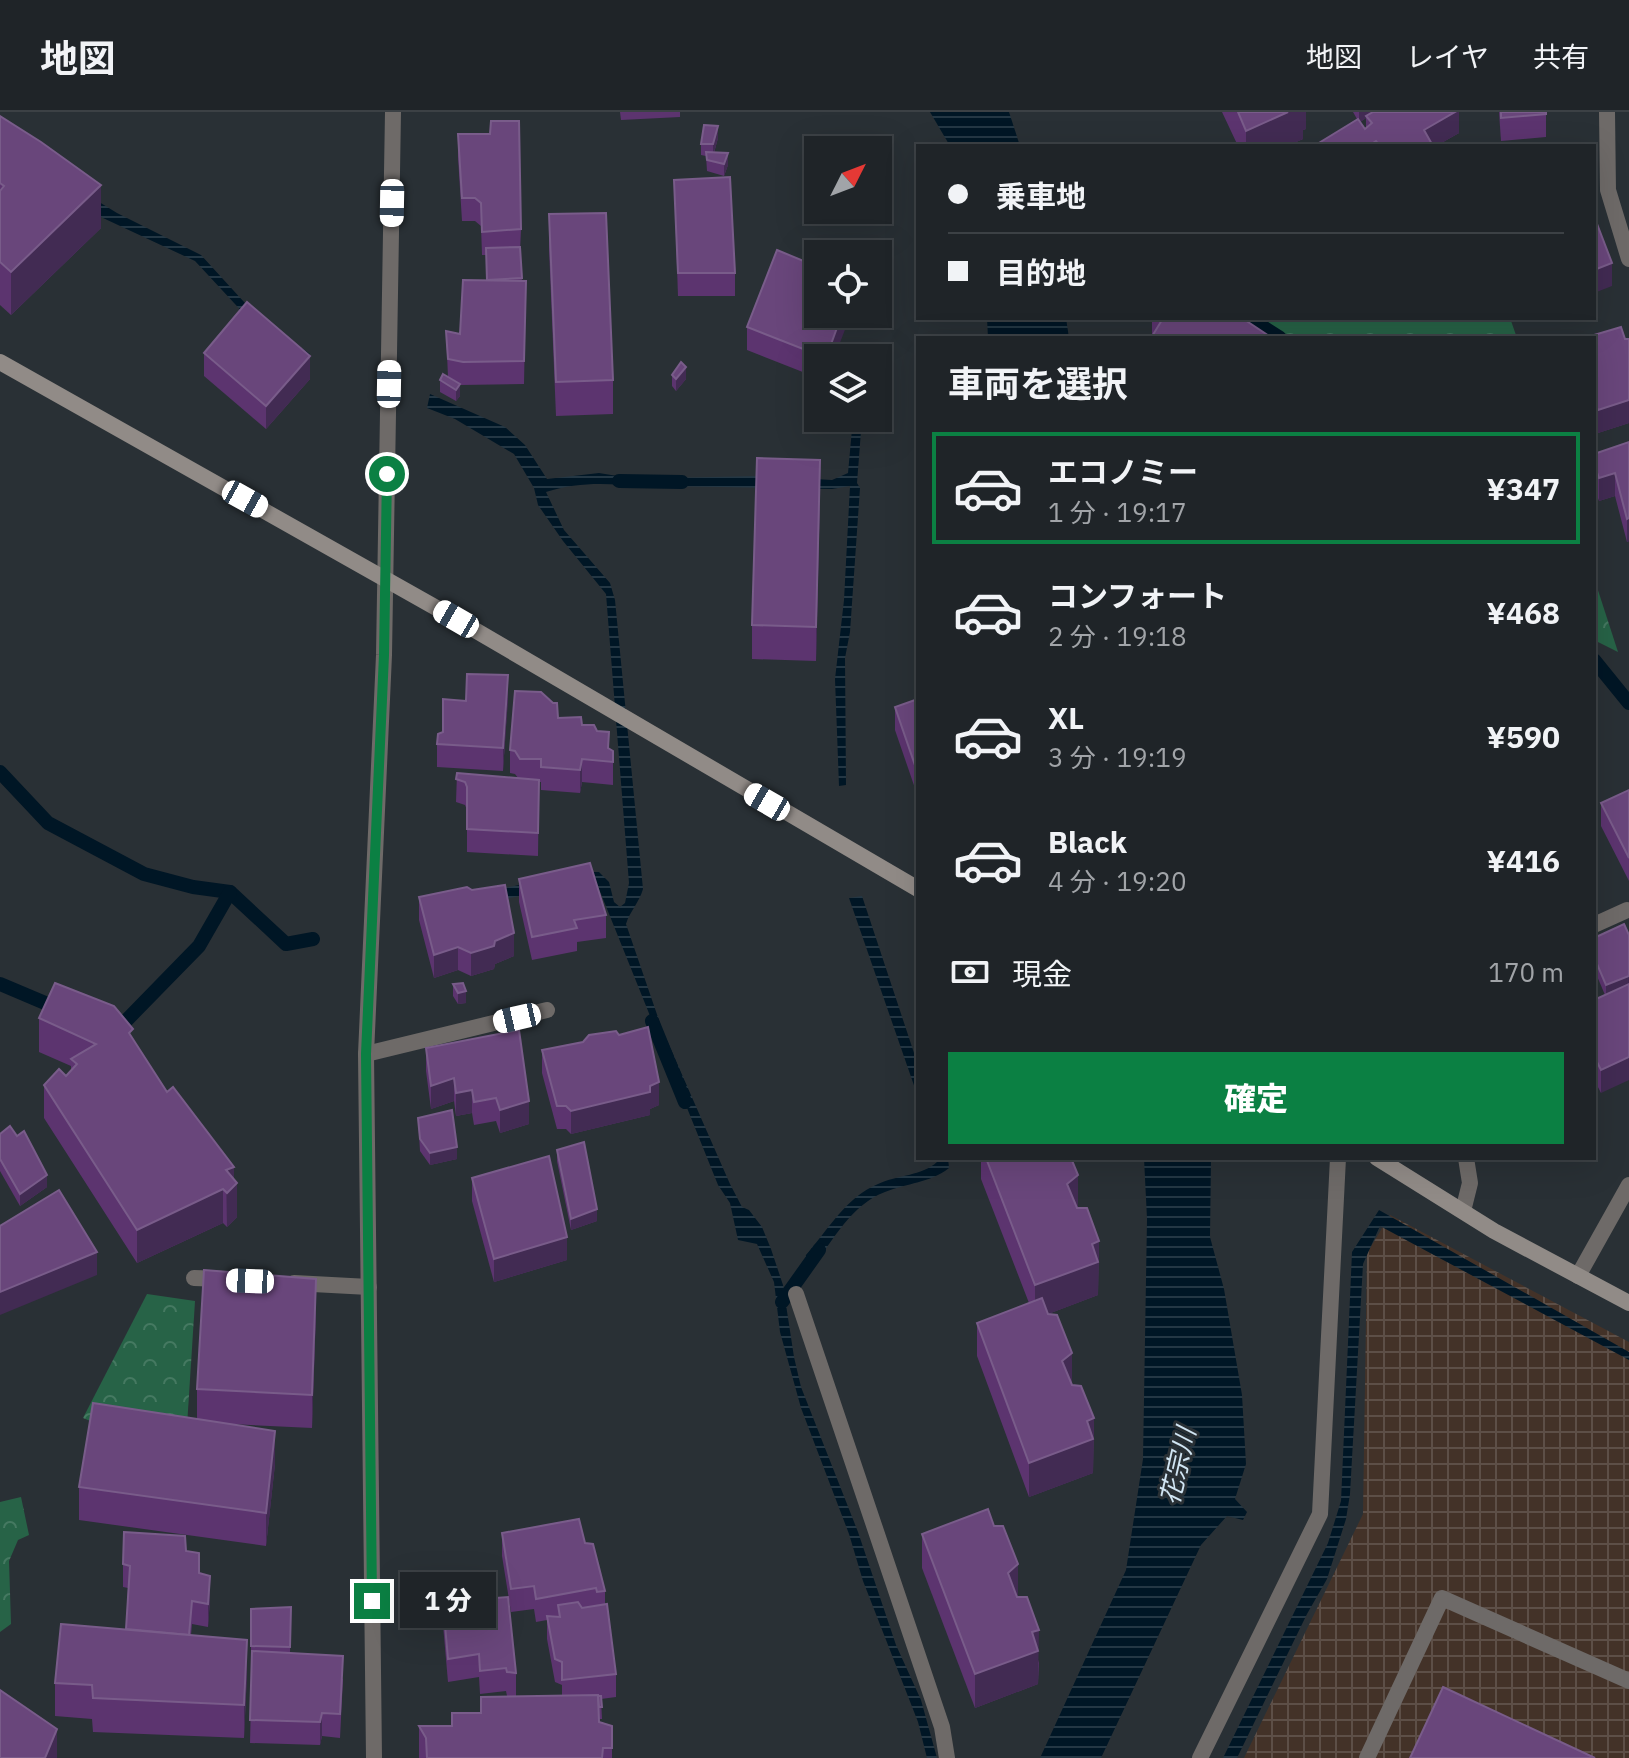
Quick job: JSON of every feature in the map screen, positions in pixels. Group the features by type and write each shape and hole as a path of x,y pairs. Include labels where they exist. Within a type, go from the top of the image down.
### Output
{"street":[{"path":"374,1758 366,1054 386,579 393,112"},
{"path":"1607,112 1608,190 1629,259"},
{"path":"0,362 386,579 916,888"},
{"path":"1596,924 1627,910"},
{"path":"366,1054 547,1010"},
{"path":"1200,1758 1320,1514 1338,1160"},
{"path":"1380,1160 1463,1211 1629,1303"},
{"path":"1463,1211 1470,1183 1466,1160"},
{"path":"1578,1276 1629,1185"},
{"path":"194,1278 240,1280"},
{"path":"271,1282 369,1287"},
{"path":"796,1294 942,1727 947,1758"},
{"path":"1367,1758 1442,1598 1629,1681"}],"shaded area":[{"path":"1390,1215 1629,1342 1629,1758 1244,1758 1363,1514 1367,1253"}],"green space":[{"path":"1261,320 1511,320 1516,336 1286,336"},
{"path":"1596,584 1618,652 1596,641"},
{"path":"147,1294 195,1301 187,1426 117,1432 83,1418"},
{"path":"21,1497 29,1535 18,1540 9,1561 11,1624 0,1632 0,1502"}],"water":[{"path":"930,112 1009,112 1019,144 949,144"},
{"path":"0,141 117,213 201,255 255,314 310,354 308,363 248,318 195,261 103,218 0,156"},
{"path":"987,320 1066,320 1069,336 988,336"},
{"path":"430,394 505,427 525,445 547,479 599,473 636,479 637,486 591,484 546,492 564,530 610,583 615,600 643,889 626,924 662,1029 730,1184 742,1207 749,1210 762,1227 771,1249 783,1285 801,1387 858,1532 896,1645 921,1700 937,1758 927,1758 918,1722 801,1408 780,1332 774,1282 757,1244 738,1240 730,1203 718,1185 597,884 424,914 423,904 586,872 599,872 609,882 614,902 620,907 625,903 629,883 606,594 538,505 534,488 514,454 455,419 427,408"},
{"path":"852,432 861,432 850,632 845,658 846,785 839,786 835,679 844,600 850,486 832,489 664,486 666,478 760,476 832,480 848,473"},
{"path":"862,896 916,1059 916,1091 849,898"},
{"path":"948,1160 949,1168 934,1177 893,1189 862,1205 844,1224 812,1269 804,1263 806,1255 856,1197 885,1181 924,1170 937,1162"},
{"name":"花宗川","path":"1144,1160 1211,1160 1210,1237 1224,1289 1242,1395 1246,1464 1235,1499 1247,1512 1243,1520 1227,1516 1201,1545 1101,1758 1040,1758 1126,1570 1143,1459 1147,1219"},
{"path":"1379,1210 1629,1352 1629,1360 1380,1226 1363,1264 1346,1519 1327,1579 1237,1758 1223,1758 1328,1543 1341,1501 1352,1252"}],"building":[{"path":"1238,112 1288,112 1246,131"},
{"path":"1373,112 1455,112 1424,130 1432,144 1378,144 1376,141 1371,144 1317,144 1358,119 1365,129 1372,123 1366,116"},
{"path":"1501,112 1546,112 1546,114 1501,118"},
{"path":"0,116 101,185 11,272 0,262 0,191 4,186 0,183"},
{"path":"491,121 519,121 521,229 482,232 481,203 475,198 462,198 458,134 490,134"},
{"path":"704,125 718,126 713,144 701,144"},
{"path":"706,152 728,153 724,164 707,160"},
{"path":"730,177 735,273 678,273 674,180"},
{"path":"606,213 613,380 556,382 549,214"},
{"path":"1596,221 1612,263 1596,269"},
{"path":"520,247 522,278 487,280 486,248"},
{"path":"777,250 804,261 804,328 837,328 831,344 804,344 804,349 747,327"},
{"path":"463,280 526,281 524,361 463,362 448,359 446,331 460,334"},
{"path":"247,302 310,356 266,406 204,353"},
{"path":"1162,320 1245,320 1269,336 1152,336"},
{"path":"1621,327 1625,339 1629,339 1629,400 1598,410 1596,336 1591,336"},
{"path":"681,362 686,367 676,379 672,375"},
{"path":"443,374 460,384 456,390 440,380"},
{"path":"1629,442 1627,519 1615,473 1599,478 1596,453"},
{"path":"757,458 820,460 816,627 752,625"},
{"path":"467,674 508,675 503,748 437,744 438,734 443,732 443,699 466,701"},
{"path":"515,691 541,692 557,703 558,718 581,717 582,725 594,725 597,731 609,732 608,748 613,751 613,762 582,759 580,770 541,767 541,759 520,759 515,751 510,750"},
{"path":"916,700 916,768 895,707"},
{"path":"457,773 539,780 538,833 467,829 467,787 465,782 456,779"},
{"path":"1629,790 1629,858 1601,803"},
{"path":"590,863 606,915 574,920 577,928 532,937 519,879"},
{"path":"505,885 514,933 495,941 494,946 471,953 458,947 434,955 419,897 467,887 472,890"},
{"path":"1624,924 1629,935 1629,976 1606,985 1596,962 1596,937"},
{"path":"55,983 114,1006 133,1029 129,1033 167,1092 173,1087 234,1167 226,1170 237,1183 227,1193 223,1189 137,1230 44,1085 59,1069 66,1076 77,1064 71,1059 96,1044 39,1018"},
{"path":"463,983 466,991 458,993 453,984"},
{"path":"1629,984 1629,1057 1601,1070 1596,1060 1596,999"},
{"path":"648,1027 659,1082 650,1086 650,1092 571,1111 566,1106 557,1106 542,1050 583,1042 589,1035 616,1031 619,1035"},
{"path":"519,1030 529,1101 500,1110 496,1098 474,1102 472,1090 456,1093 454,1078 431,1086 426,1048"},
{"path":"452,1110 457,1147 430,1153 420,1139 418,1118"},
{"path":"10,1126 17,1136 24,1131 47,1175 20,1194 0,1159 0,1134"},
{"path":"584,1142 597,1209 571,1219 557,1150"},
{"path":"549,1156 567,1237 494,1259 472,1178"},
{"path":"987,1160 1072,1160 1078,1175 1067,1184 1077,1208 1087,1208 1099,1241 1092,1244 1098,1262 1035,1285"},
{"path":"59,1190 97,1252 0,1292 0,1226"},
{"path":"204,1270 316,1279 312,1395 197,1389"},
{"path":"1042,1298 1048,1314 1057,1315 1072,1353 1062,1361 1072,1385 1081,1386 1094,1418 1087,1421 1093,1439 1029,1463 977,1323"},
{"path":"93,1403 275,1431 266,1513 79,1487"},
{"path":"988,1509 994,1526 1003,1526 1018,1564 1008,1573 1017,1597 1027,1597 1039,1630 1032,1632 1038,1651 975,1674 922,1534"},
{"path":"579,1519 585,1543 593,1544 605,1591 597,1592 596,1588 536,1599 534,1586 511,1589 502,1533"},
{"path":"124,1532 185,1536 186,1551 199,1553 199,1573 210,1576 208,1604 192,1601 189,1635 126,1629 130,1566 123,1564"},
{"path":"508,1597 516,1673 507,1672 506,1668 480,1671 479,1654 448,1659 443,1602"},
{"path":"578,1602 582,1608 607,1604 616,1674 562,1680 562,1662 555,1659 547,1616 560,1617 558,1605"},
{"path":"291,1607 290,1647 251,1646 251,1609"},
{"path":"61,1624 247,1640 244,1705 93,1698 92,1685 55,1683"},
{"path":"252,1651 343,1656 340,1714 322,1713 320,1722 250,1720"},
{"path":"1443,1687 1595,1758 1410,1758"},
{"path":"0,1690 57,1729 45,1758 0,1758"},
{"path":"598,1695 599,1722 612,1726 612,1748 603,1748 602,1758 427,1758 426,1738 419,1726 452,1726 452,1713 481,1713 481,1697"}],"waterway":[{"path":"1252,320 1277,336"},
{"path":"619,481 682,482"},
{"path":"1596,662 1629,703"},
{"path":"0,772 48,823 144,874 193,887 230,892 286,944 313,939"},
{"path":"113,1029 117,1030 199,946 230,892"},
{"path":"0,984 64,1011"},
{"path":"652,1021 685,1102"},
{"path":"782,1302 819,1250"}],"route":[{"path":"372,1601 366,1054 384,655 387,474"}]}
